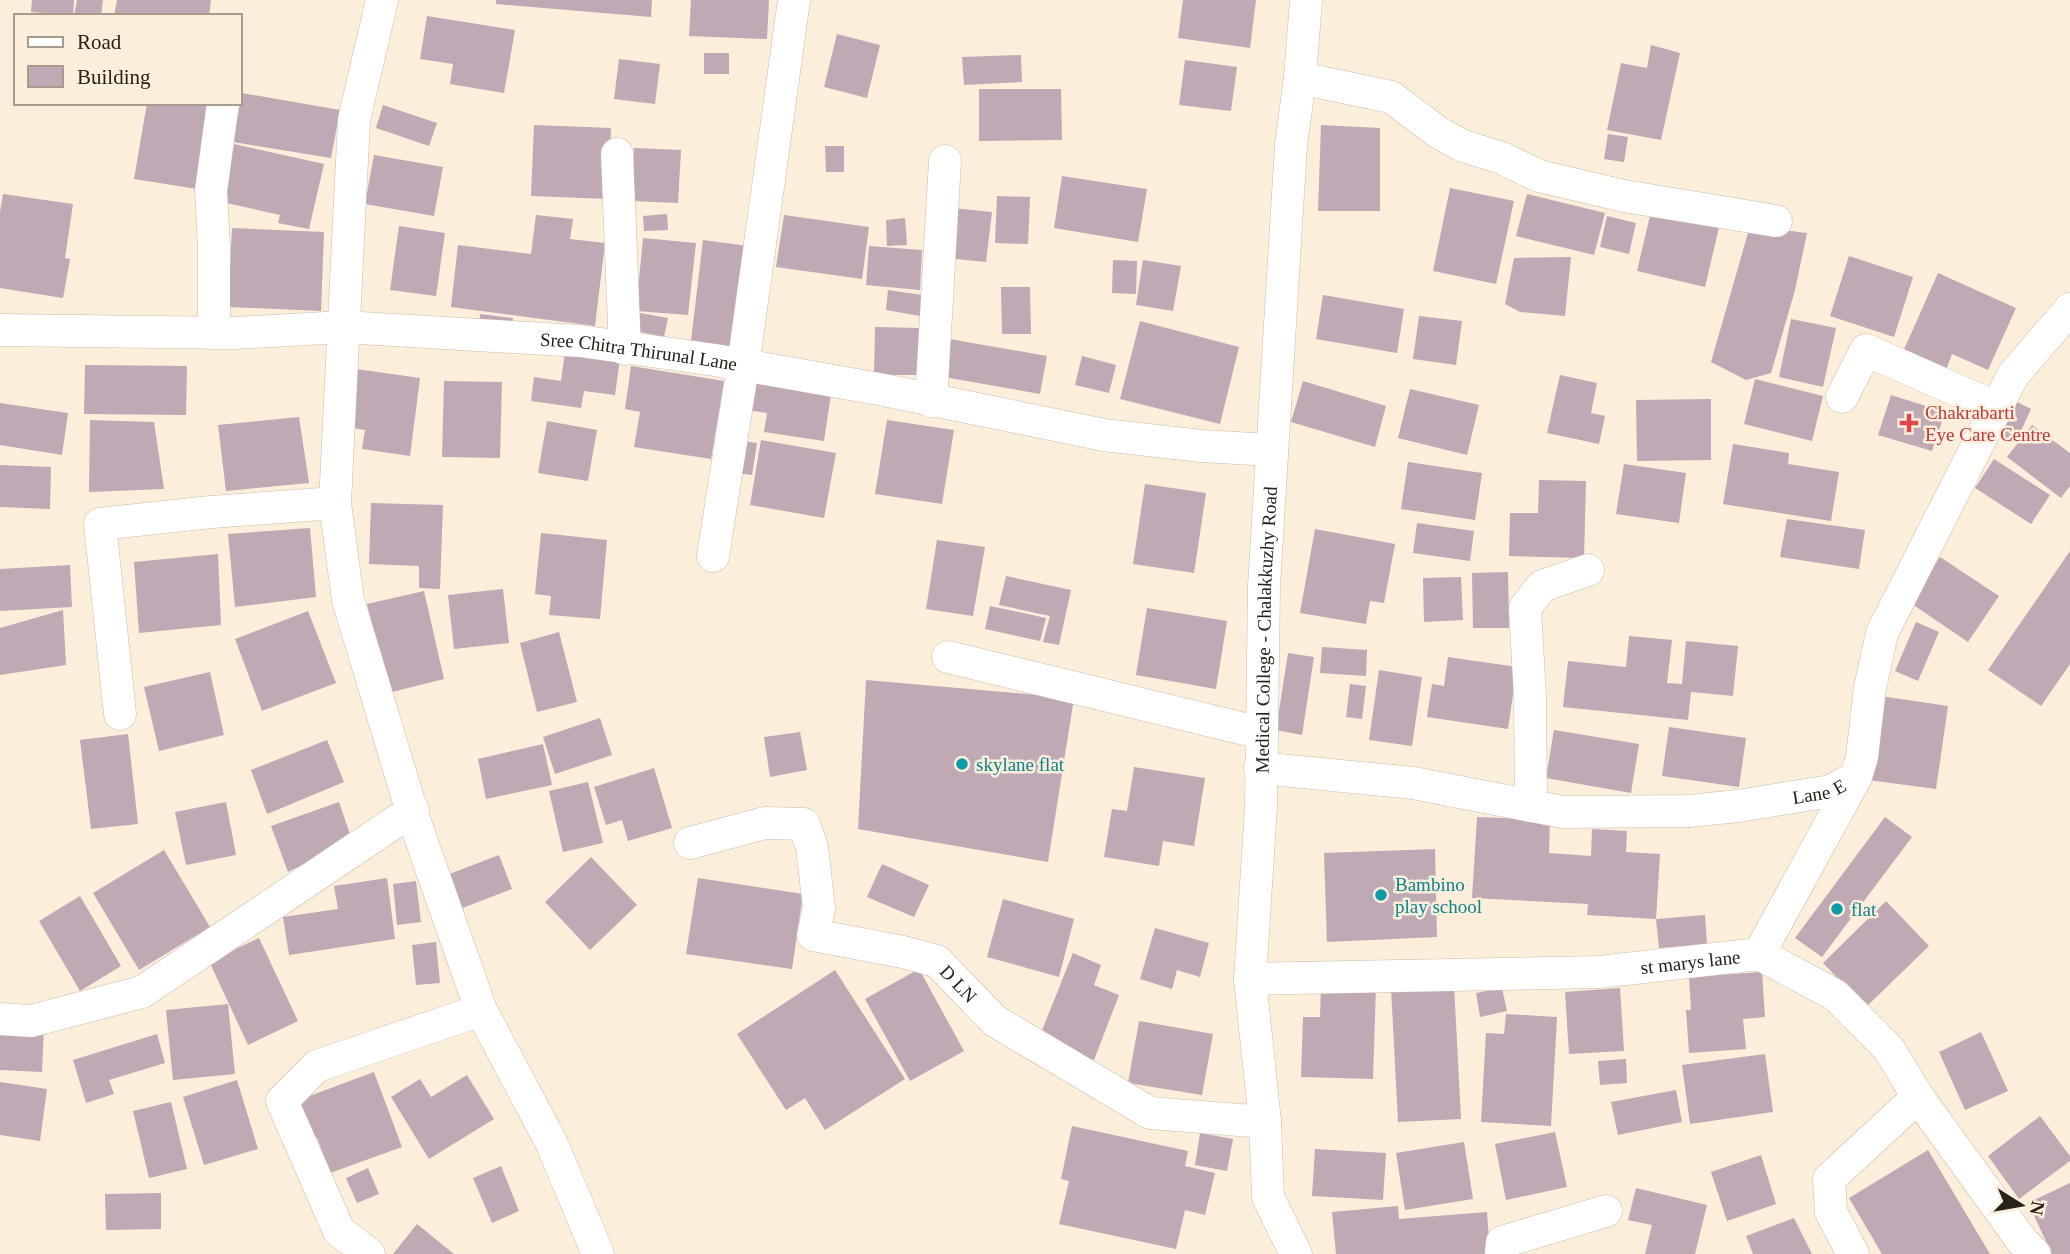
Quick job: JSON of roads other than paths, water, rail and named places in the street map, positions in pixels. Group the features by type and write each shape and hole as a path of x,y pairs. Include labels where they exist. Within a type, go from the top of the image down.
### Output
{"street":[{"path":"382,0 354,120 335,503 348,600 413,810 481,1010 552,1144 598,1254"},
{"path":"713,556 743,366 794,0"},
{"name":"Medical College - Chalakkuzhy Road","path":"1296,1254 1268,1197 1265,1122 1250,979 1261,807 1264,586 1291,145 1306,0"},
{"path":"1300,78 1391,97 1439,133 1463,146 1503,158 1539,176 1624,196 1776,221"},
{"path":"214,333 211,191 223,105"},
{"path":"617,154 625,349"},
{"path":"931,401 945,161"},
{"name":"Lane E","path":"1260,768 1413,783 1563,812 1689,811 1831,791 1856,778 1862,757 1870,688 1882,633 2014,375 2070,309"},
{"name":"Sree Chitra Thirunal Lane","path":"0,330 214,333 343,327 580,341 884,390 1104,435 1201,446 1272,450"},
{"path":"1842,397 1866,350 1997,408"},
{"path":"120,714 100,524 335,503"},
{"path":"1531,806 1530,697 1525,608 1542,586 1588,570"},
{"path":"948,657 1261,733"},
{"path":"1759,954 1856,778"},
{"path":"0,1019 31,1021 142,992 413,810"},
{"name":"D LN","path":"690,843 765,823 804,824 812,847 819,908 813,935 937,961 995,1021 1150,1113 1265,1122"},
{"name":"st marys lane","path":"1250,979 1599,972 1759,954 1835,995 1889,1049 1918,1097 2022,1241 2035,1254"},
{"path":"369,1254 339,1231 282,1101 317,1066 481,1010"},
{"path":"1853,1254 1831,1212 1829,1179 1918,1097"},
{"path":"1501,1254 1502,1242 1606,1210"}],"place":[{"name":"Chakrabarti Eye Care Centre","path":"1909,423"},
{"name":"skylane flat","path":"962,764"},
{"name":"Bambino play school","path":"1381,895"},
{"name":"flat","path":"1837,909"}]}
